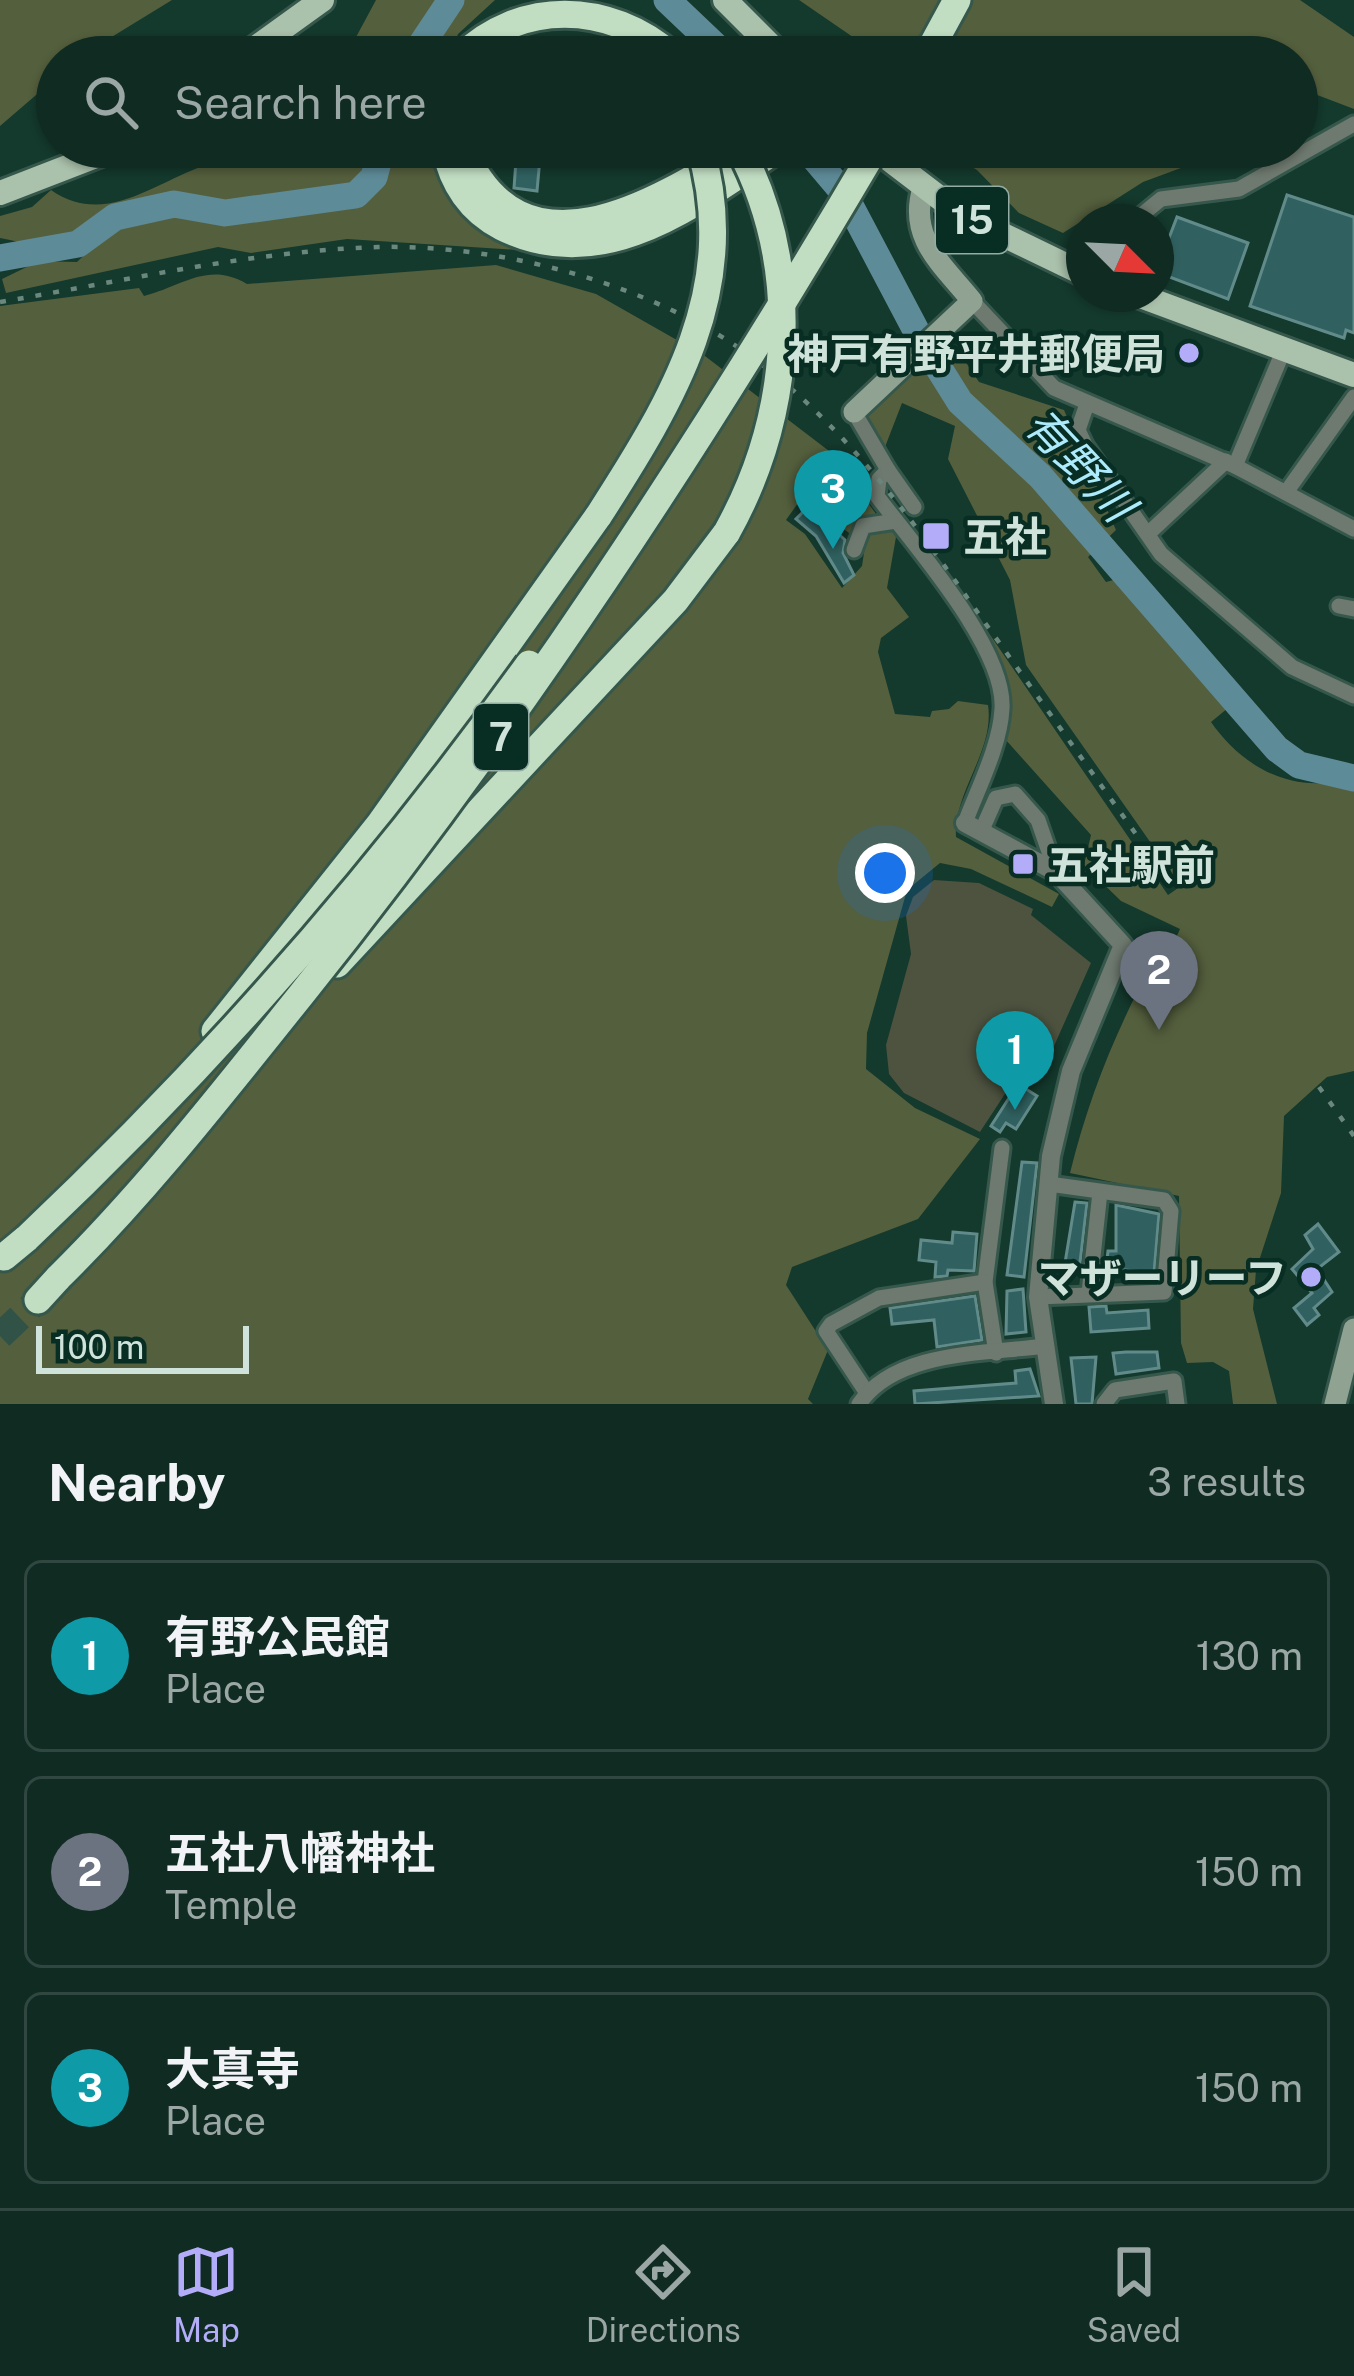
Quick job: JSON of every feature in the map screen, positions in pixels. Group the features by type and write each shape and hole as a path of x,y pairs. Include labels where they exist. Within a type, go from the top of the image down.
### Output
{"highway":[{"path":"919,36 938,0"},
{"path":"937,36 957,0"},
{"path":"478,36 507,14 564,2 593,4 620,15 646,36"},
{"path":"510,36 524,25 557,18 607,27 619,36"},
{"path":"452,168 458,188 489,220 534,240 593,246 644,230 732,168"},
{"path":"472,168 501,205 555,225 619,214 719,168"},
{"path":"130,1139 379,826 599,514 672,396 705,312 714,267 712,198 705,168"},
{"path":"287,1012 358,943 701,571 727,532 764,449 783,329 776,246 760,168"},
{"name":"7","path":"4,1257 130,1139 306,950 493,715 738,352 846,168"},
{"name":"7","path":"38,1300 141,1196 498,742 758,348 862,168"}],"main road":[{"path":"271,36 322,0"},
{"path":"725,0 761,36"},
{"path":"0,193 76,168"},
{"name":"15","path":"899,168 983,226 1066,265"},
{"path":"854,412 972,301 919,236 916,210 923,188"},
{"path":"1174,308 1354,375"},
{"path":"1335,1404 1354,1330"}],"street":[{"path":"1318,144 1354,124"},
{"path":"1155,204 1161,199 1239,189 1276,168"},
{"path":"972,301 1054,388 1230,464 1354,529"},
{"path":"1150,532 1230,464 1285,347"},
{"path":"1287,491 1354,398"},
{"path":"1087,404 1078,430 1084,446 1150,532 1161,554 1292,667 1354,696"},
{"path":"854,412 914,507"},
{"path":"888,470 874,491 969,624 1000,687 1000,721 973,827"},
{"path":"854,550 862,526 896,520"},
{"path":"973,827 996,798 1015,794 1038,820 1056,872"},
{"path":"973,827 1056,872 1120,937 1123,951 1071,1071 1048,1184 1038,1297 1054,1404"},
{"path":"996,1353 985,1282 1002,1148"},
{"path":"1038,1297 1163,1292 1171,1211 1164,1200 1048,1184"},
{"path":"1089,1294 1100,1192"},
{"path":"985,1282 879,1298 831,1324 826,1331 863,1399 890,1376 925,1363 1045,1346"},
{"path":"1104,1404 1115,1390 1174,1381 1177,1404"}],"green space":[{"path":"0,0 172,0 113,36 36,36 36,95 0,126"},
{"path":"376,0 495,0 457,36 357,36"},
{"path":"799,0 1300,0 1354,37 1354,109 1318,95 1318,36 851,36"},
{"path":"198,168 440,168 445,189 460,212 518,250 347,239 251,253 218,247 6,293 2,279 39,261 77,262 120,220 113,212 82,236 50,247 0,238 0,216 32,207 51,190 89,204 108,204"},
{"path":"974,168 1181,168 1143,182 1108,204 1066,204 1063,233 1019,213"},
{"path":"496,265 596,294 705,356 833,454 876,514 861,520 852,535 801,499 786,520 805,534 842,588 862,566 867,533 889,527 896,537 887,588 909,617 881,638 878,652 895,714 930,717 932,711 949,709 958,701 988,705 986,739 961,804 956,837 1059,894 1052,907 971,869 940,863 907,890 867,1033 866,1069 915,1108 980,1139 918,1219 792,1267 786,1285 828,1350 808,1399 813,1404 0,1404 0,306 139,288 144,296 208,275 247,284"},
{"path":"948,336 979,382 1064,410 1116,530 1088,557 1106,582 1136,574 1245,694 1211,722 1224,738 1255,765 1292,781 1333,782 1354,776 1354,1071 1327,1077 1284,1116 1281,1193 1256,1270 1253,1309 1277,1404 1233,1404 1229,1371 1213,1362 1187,1363 1181,1343 1179,1196 1070,1173 1116,1038 1154,960 1167,958 1180,929 1121,901 1084,865 1091,835 1005,739 1010,688 986,629 1168,895 1181,886 1026,665 1010,580 948,459 955,426 902,403 885,447 862,415"},
{"path":"934,880 979,883 1033,909 1031,915 1091,963 1038,1082 1020,1071 980,1132 904,1093 889,1074 886,1045 911,954 906,916 913,897"}],"building":[{"path":"515,168 539,168 537,191 514,188"},
{"path":"1287,195 1354,217 1354,333 1346,330 1344,338 1250,306"},
{"path":"1177,217 1248,243 1228,299 1174,279"},
{"path":"805,510 811,516 815,512 845,540 843,553 854,575 844,583 816,536 796,519"},
{"path":"1018,1084 1037,1096 1016,1129 1006,1123 1000,1132 991,1126"},
{"path":"1022,1162 1037,1163 1024,1277 1007,1275"},
{"path":"1075,1202 1087,1203 1079,1271 1064,1269"},
{"path":"1116,1205 1159,1214 1154,1273 1106,1268 1108,1251 1116,1251"},
{"path":"1318,1224 1339,1252 1317,1269 1332,1292 1314,1308 1319,1315 1307,1325 1294,1308 1312,1293 1292,1269 1313,1249 1305,1235"},
{"path":"953,1232 977,1234 974,1271 948,1270 947,1276 935,1277 936,1262 919,1260 921,1240 952,1243"},
{"path":"1023,1289 1026,1332 1006,1334 1007,1291"},
{"path":"975,1296 982,1340 937,1347 934,1320 892,1324 890,1308"},
{"path":"1106,1306 1107,1313 1148,1310 1149,1328 1091,1332 1089,1307"},
{"path":"1157,1352 1159,1368 1116,1374 1113,1353"},
{"path":"1096,1357 1092,1404 1076,1404 1071,1358"},
{"path":"1030,1369 1039,1396 915,1404 914,1391 1016,1383 1015,1371"}],"waterway":[{"name":"有野川","path":"427,36 451,0"},
{"name":"有野川","path":"667,0 705,36"},
{"name":"有野川","path":"0,258 78,244 115,217 174,204 225,213 356,195 376,168"},
{"name":"有野川","path":"823,168 843,192 920,338 960,402 1040,476 1277,749 1299,765 1354,778"}],"tunnel":[{"path":"0,1336 38,1300"}],"railway":[{"path":"0,302 236,261 378,247 426,248 526,262 625,290 672,310 756,360 854,451 936,555 1168,879"},
{"path":"1319,1087 1354,1136"}],"place":[{"name":"神戸有野平井郵便局","path":"1189,353"},
{"name":"五社","path":"936,536"},
{"name":"大真寺","path":"833,549"},
{"name":"五社駅前","path":"1023,864"},
{"name":"五社八幡神社","path":"1159,1030"},
{"name":"有野公民館","path":"1015,1110"},
{"name":"マザーリーフ","path":"1311,1277"}]}
